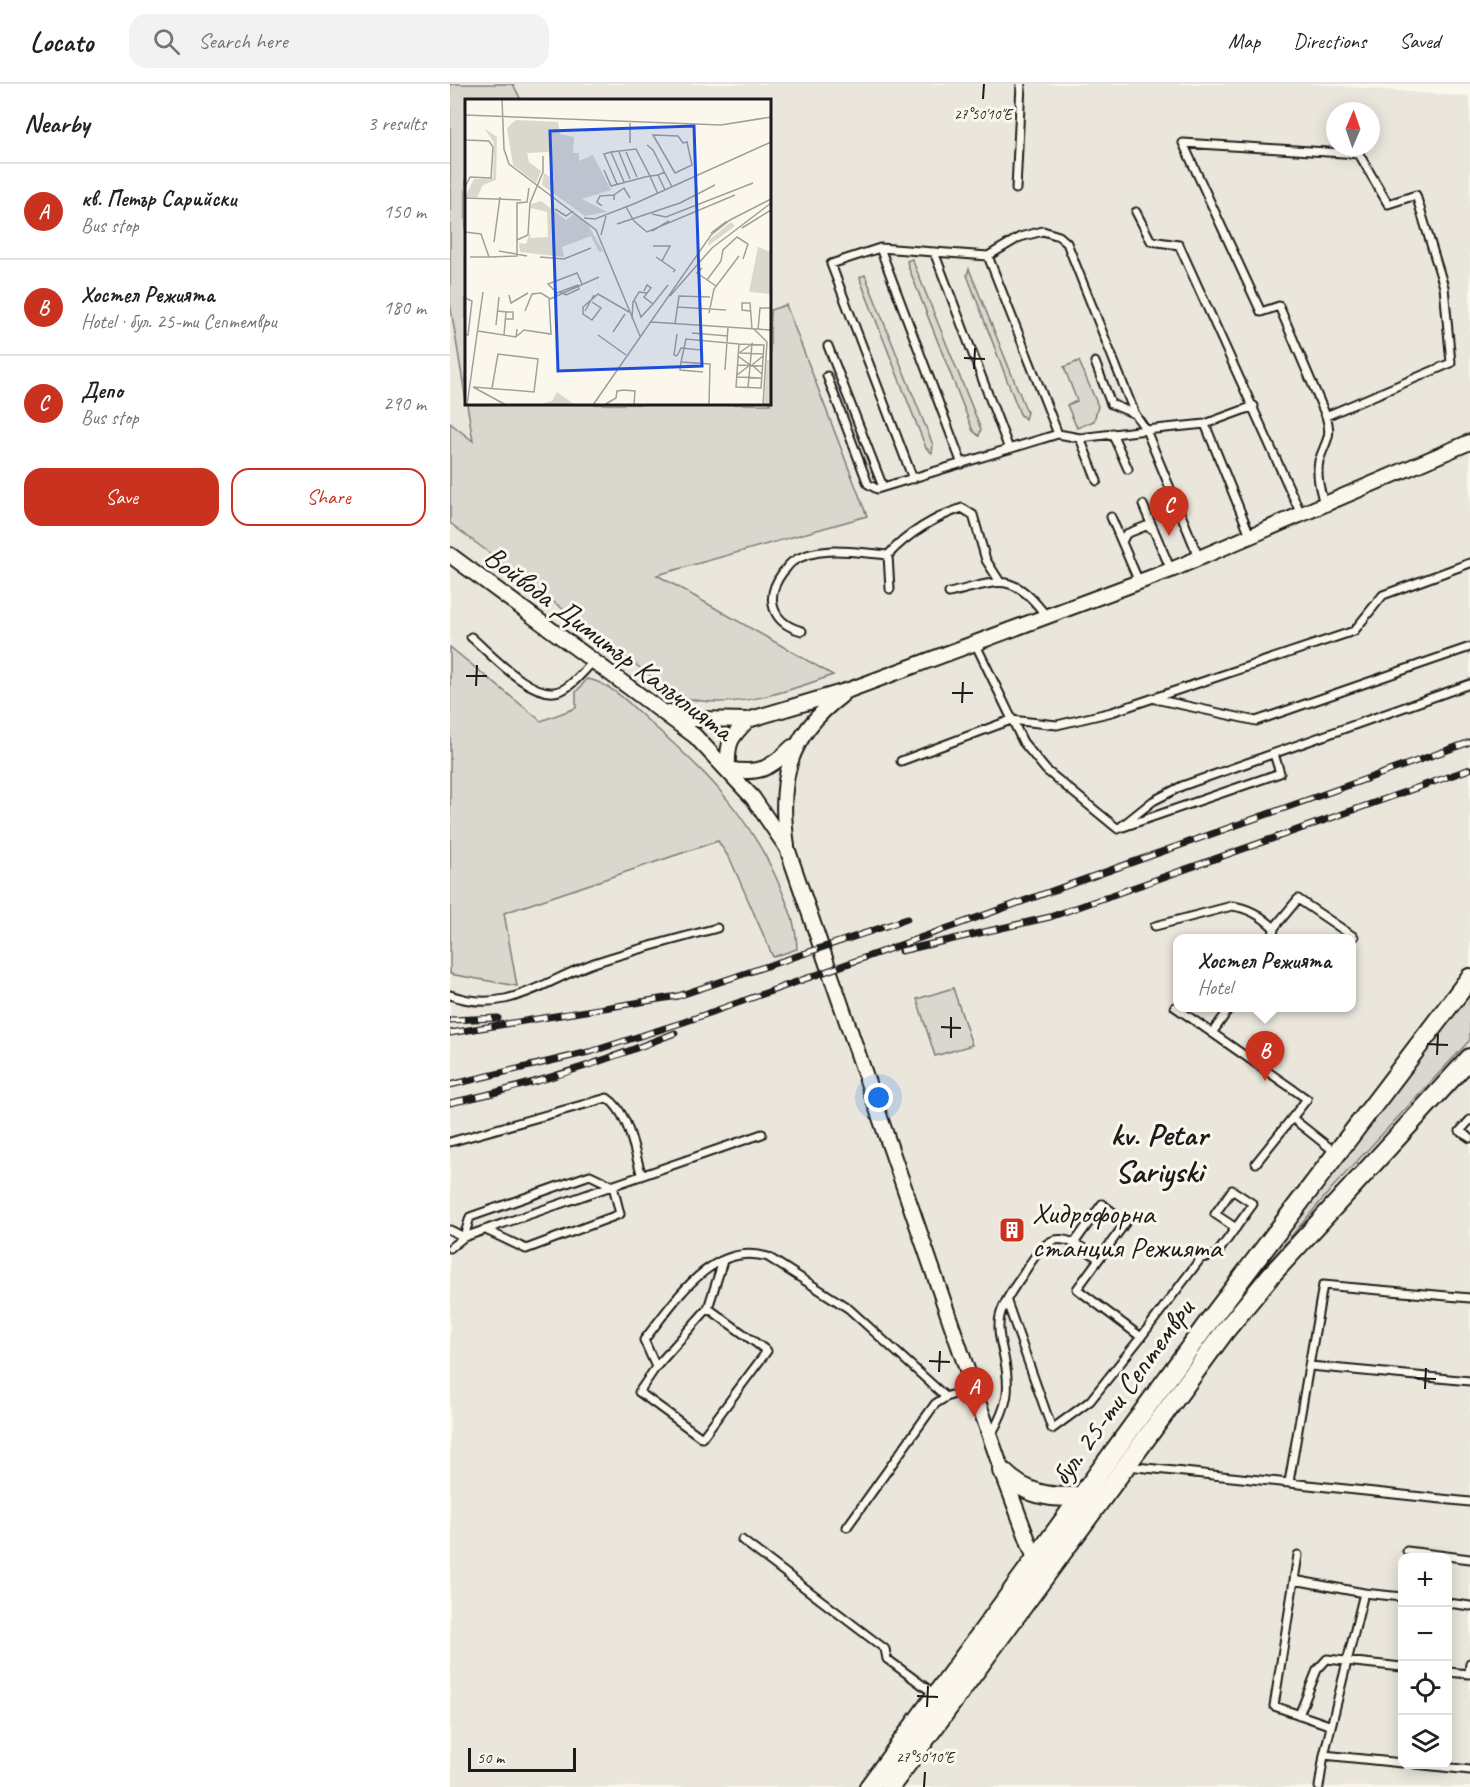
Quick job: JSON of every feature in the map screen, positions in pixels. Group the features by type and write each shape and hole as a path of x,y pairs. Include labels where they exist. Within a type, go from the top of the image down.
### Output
{"main road":[{"name":"бул. 25-ти Септември","path":"869,1787 1210,1320 1470,978"},
{"name":"бул. 25-ти Септември","path":"890,1787 1225,1331 1271,1275 1470,1058"},
{"path":"1002,1472 1012,1482 1030,1492 1057,1498 1083,1496"}],"street":[{"path":"661,711 695,719 748,720 849,690 1171,570 1470,442"},
{"name":"Войвода Димитър Калъчлията","path":"450,555 695,736 728,768 753,798 787,848 1002,1472 1035,1559"},
{"path":"748,720 732,736 727,747 728,768 747,772 773,765 798,741 826,708 849,690"},
{"path":"787,848 783,793 788,766 798,741"},
{"path":"1035,1559 1050,1571"}],"lane":[{"path":"1016,189 1021,84"},
{"path":"1324,504 1319,487 1319,463 1331,432 1326,416 1279,306 1261,312 1183,143 1359,154 1388,204 1416,195 1444,287 1451,363 1326,416"},
{"path":"1136,212 1151,241 1179,245 1254,406 1301,514"},
{"path":"913,479 831,264 880,248 988,256 1031,232 1050,232 1066,243 1135,414 1146,430 1198,558"},
{"path":"880,248 962,464"},
{"path":"934,252 1009,449"},
{"path":"988,256 1058,434"},
{"path":"828,346 884,487"},
{"path":"1095,362 1111,404 1135,414"},
{"path":"827,376 871,488 913,479 1058,434 1080,438 1205,423 1254,406"},
{"path":"1205,423 1251,535"},
{"path":"1112,433 1128,469"},
{"path":"1080,438 1097,480"},
{"path":"1143,505 1171,570"},
{"path":"890,589 888,555 901,541 947,513 962,508 973,515 986,560 1000,582"},
{"path":"1112,517 1139,582"},
{"path":"1122,542 1126,534 1146,526 1154,531"},
{"path":"802,631 791,628 773,614 771,603 777,580 792,562 835,551 888,555"},
{"path":"901,760 1011,720 1056,725 1112,712 1353,630 1383,595 1470,563"},
{"path":"949,594 1000,582 1020,586 1029,593 1047,617"},
{"path":"471,637 523,682 545,694 561,691 594,661"},
{"path":"975,643 1023,742 1046,770 1118,829"},
{"path":"1153,698 1256,721 1470,647"},
{"path":"1118,829 1153,801 1182,786 1470,684"},
{"path":"1118,829 1280,773 1274,754"},
{"path":"1274,934 1274,928 1298,899 1348,934"},
{"path":"1155,926 1232,906 1254,913 1274,928"},
{"path":"450,995 472,1002 519,997 595,963 717,928"},
{"path":"1182,1012 1307,1099 1256,1163"},
{"path":"1212,1033 1227,1012"},
{"path":"450,1142 608,1098 616,1104 626,1124 642,1176"},
{"path":"1292,1118 1337,1154"},
{"path":"1470,1120 1460,1131 1470,1138"},
{"path":"450,1248 464,1237 762,1134"},
{"path":"464,1237 470,1217 590,1174 613,1186 620,1214 526,1249 486,1230"},
{"path":"1006,1302 1052,1429 1090,1401 1201,1258 1216,1255 1236,1228 1253,1204 1232,1190 1215,1214 1236,1228"},
{"path":"1076,1242 1102,1204 1126,1222 1077,1289 1141,1337"},
{"path":"450,1230 464,1237"},
{"path":"990,1437 1007,1401 1009,1381 999,1337 1000,1315 1006,1302 1040,1246 1054,1239 1076,1242 1098,1259"},
{"path":"656,1367 644,1340 696,1276 723,1261 753,1253 768,1257 848,1308 946,1397"},
{"path":"708,1308 767,1351 702,1438 639,1392 656,1367 708,1308 723,1261"},
{"path":"1289,1482 1323,1286 1470,1298"},
{"path":"1310,1366 1470,1381"},
{"path":"847,1527 935,1404 946,1397 973,1387"},
{"path":"1107,1463 1470,1502"},
{"path":"742,1540 885,1649 887,1659 936,1695"},
{"path":"1407,1551 1470,1559"},
{"path":"1298,1555 1274,1706 1329,1725"},
{"path":"1294,1580 1364,1593 1398,1597"},
{"path":"1319,1787 1329,1725 1364,1593"},
{"path":"1452,1604 1470,1606"},
{"path":"1299,1715 1317,1670 1327,1659 1398,1666"},
{"path":"1452,1672 1469,1674 1470,1663"},
{"path":"1324,1755 1398,1763"},
{"path":"1452,1768 1470,1770"}],"shaded area":[{"path":"450,84 1316,84 1470,97 1470,1787 450,1787"},
{"path":"450,84 513,84 520,99 465,99 465,395 450,303"},
{"path":"912,259 981,429 979,436 973,431 908,266 907,261"},
{"path":"969,269 1027,412 1025,419 1020,414 967,275"},
{"path":"865,275 933,445 932,453 926,448 861,282 860,277"},
{"path":"786,305 867,516 657,575 833,675 760,698 740,701 701,701 683,697 671,691 450,523 450,423 473,441 467,405 771,405 771,310"},
{"path":"1079,361 1098,406 1094,421 1077,428 1067,405 1077,401 1064,367"},
{"path":"450,647 541,721 576,708 576,692 587,679 603,684 626,701 705,774 739,814 767,859 779,884 794,923 797,949 773,957 731,861 718,841 504,913 517,986 450,974"},
{"path":"953,988 972,1045 935,1056 917,999"},
{"path":"1470,990 1470,1040 1333,1187 1231,1307"}],"railway":[{"path":"450,1085 593,1051 684,1022 1470,742"},
{"path":"901,951 1050,917 1470,769"},
{"path":"450,1033 678,996 907,919"},
{"path":"450,1020 498,1018"},
{"path":"450,1103 564,1073 675,1033"}],"place":[{"name":"Депо","path":"1169,536"},
{"name":"Хостел Режията","path":"1265,1081"},
{"name":"Хидрофорна станция Режията","path":"1012,1230"},
{"name":"кв. Петър Сарийски","path":"974,1417"}],"district":[{"name":"kv. Petar Sariyski","path":"1159,1152"}]}
